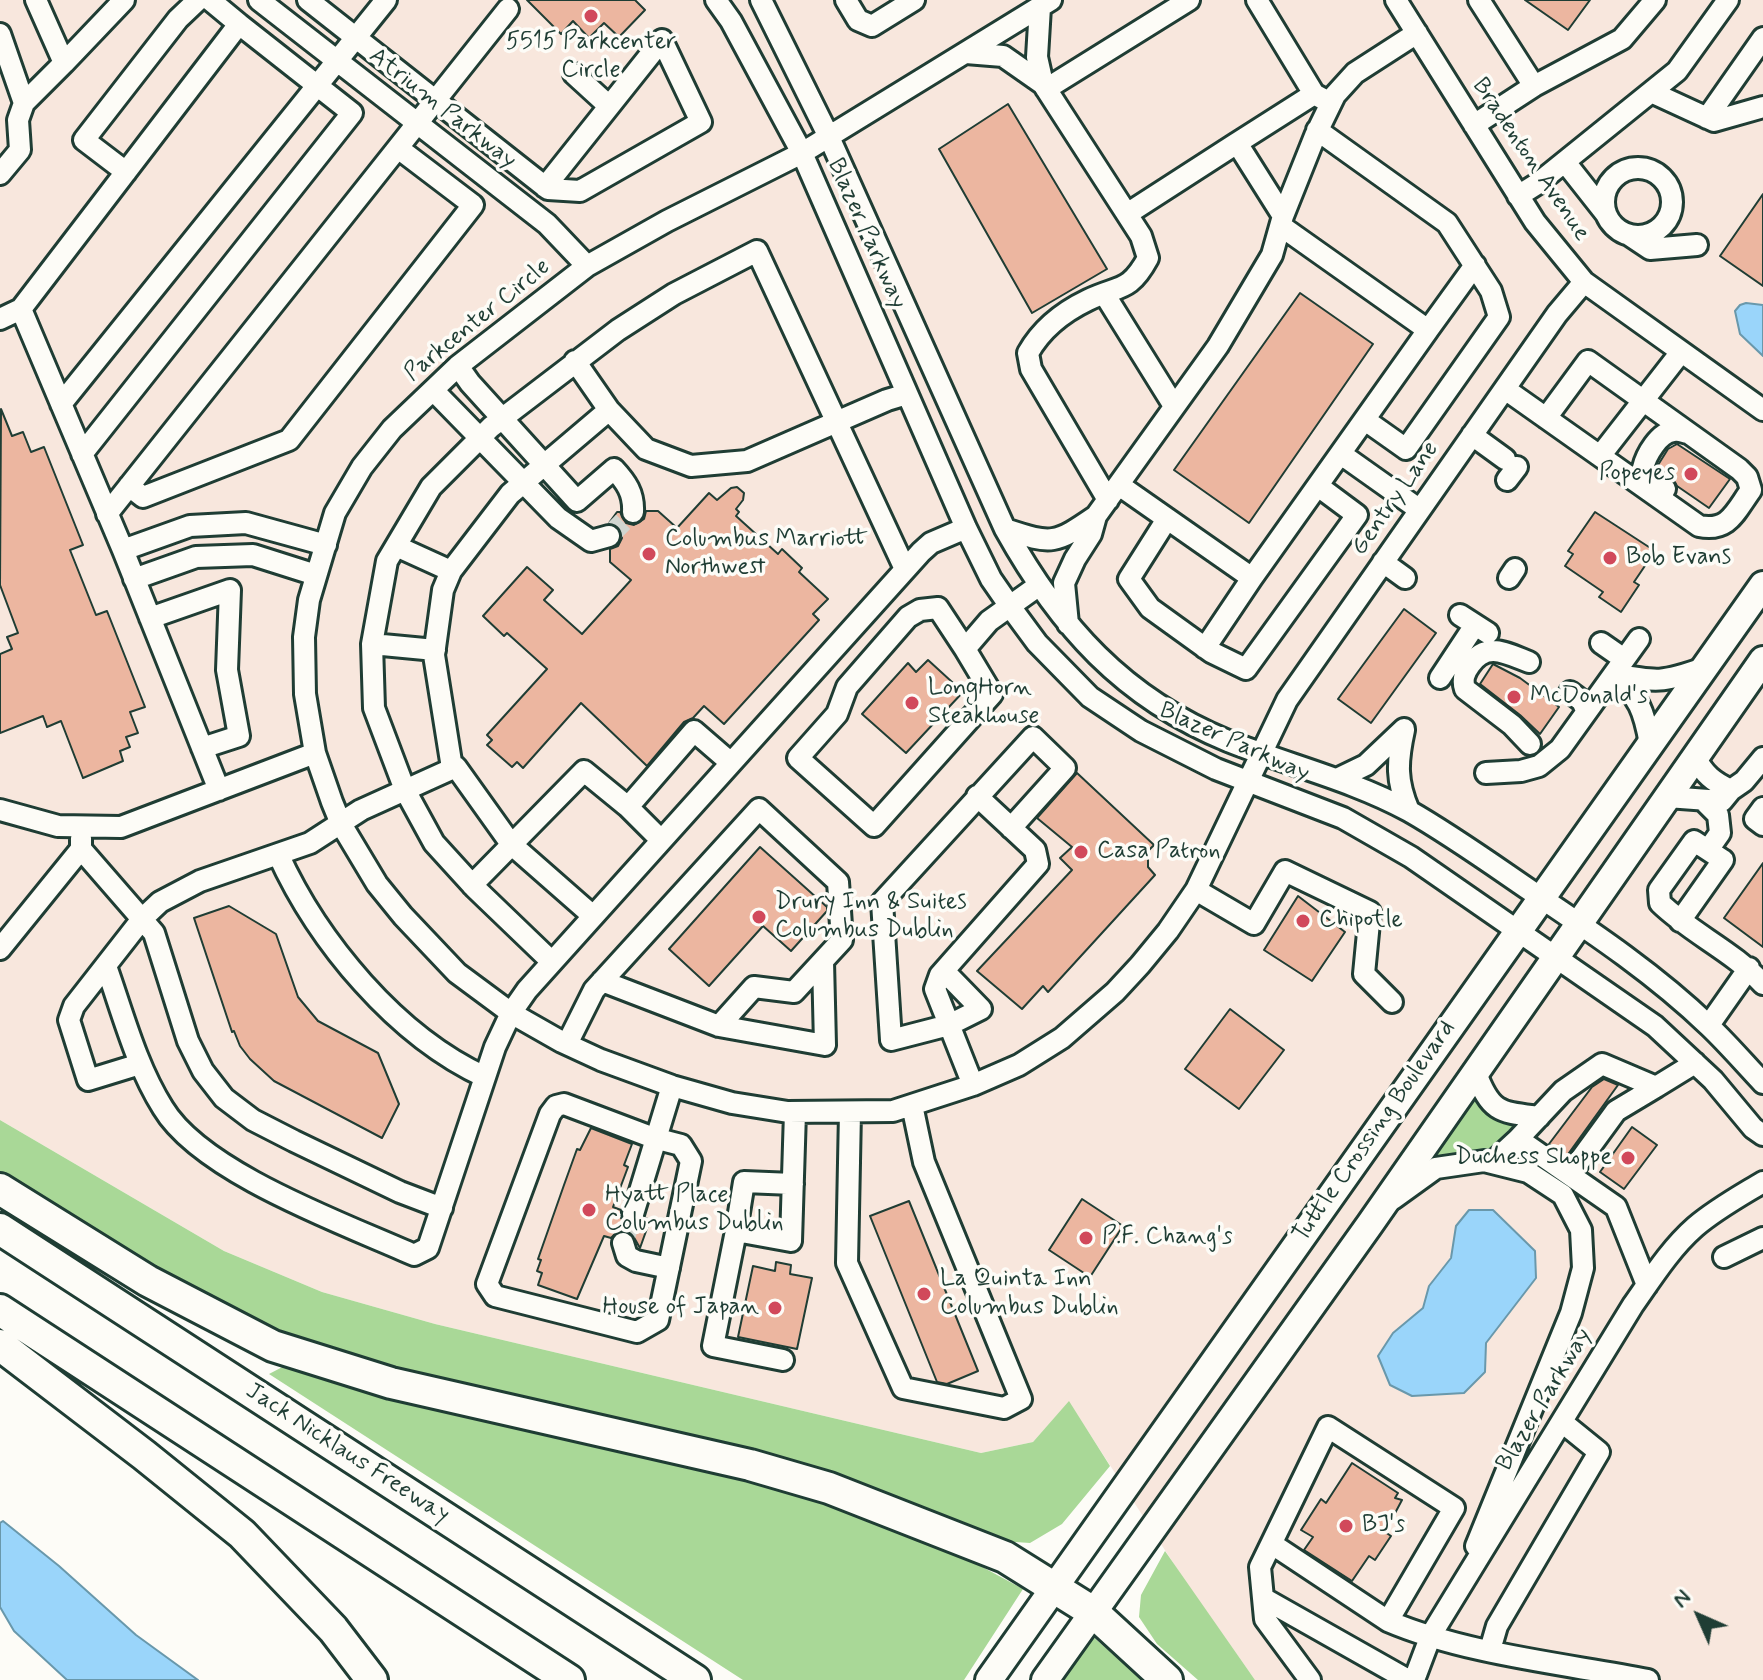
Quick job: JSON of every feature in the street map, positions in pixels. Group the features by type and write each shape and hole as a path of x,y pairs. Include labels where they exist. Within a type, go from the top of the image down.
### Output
{"highway":[{"path":"0,1189 148,1281 273,1346 391,1383 750,1465 829,1488 1005,1557 1093,1612 1167,1680"},
{"name":"Jack Nicklaus Freeway","path":"0,1229 695,1680"},
{"path":"0,1310 569,1680"},
{"path":"0,1345 242,1534 333,1629 372,1680"}],"main road":[{"name":"Tuttle Crossing Boulevard","path":"989,1680 1763,585"},
{"name":"Tuttle Crossing Boulevard","path":"1045,1680 1382,1207 1763,660"}],"street":[{"path":"36,0 64,63"},
{"path":"0,174 20,150 18,120 24,103 124,0"},
{"path":"126,172 84,140 178,19 198,0"},
{"path":"82,454 352,113 210,0"},
{"name":"Atrium Parkway","path":"259,0 547,224 587,266"},
{"path":"308,0 354,38 434,101 545,187 548,189 580,191 701,122 662,40 545,187"},
{"path":"61,404 386,0"},
{"name":"Blazer Parkway","path":"716,0 731,21 802,153 991,579 1037,643 1073,681 1107,710 1141,731 1203,763 1343,818 1411,857 1655,1026 1713,1080 1753,1128 1763,1135"},
{"name":"Blazer Parkway","path":"761,0 829,137 1005,529 1038,586 1068,625 1114,672 1158,705 1192,724 1377,794 1456,839 1580,924 1709,1025 1763,1083"},
{"path":"846,0 858,20 872,26 914,0"},
{"path":"1044,86 1189,0"},
{"path":"1068,625 1064,583 1075,559 1108,500 1218,346 1272,255 1317,130 1322,98 1257,0"},
{"name":"Bradenton Avenue","path":"1396,0 1535,222 1584,282 1763,410"},
{"path":"1479,0 1534,86"},
{"path":"1474,125 1534,86 1622,39 1655,0"},
{"path":"1518,196 1677,71 1728,0"},
{"path":"1046,3 1037,57 1044,86 1141,236 1148,258 1139,274 1125,287 1090,298 1048,324 1028,353 1031,369 1108,500 1167,519 1252,578"},
{"name":"Parkcenter Circle","path":"1046,3 802,153 667,221 587,266 458,366 392,429 362,467 335,513 309,600 304,637 305,694 315,753 341,824 377,884 433,951 457,973 511,1013 567,1044 672,1086 732,1103 795,1112 893,1111 973,1085 1019,1065 1062,1038 1115,992 1168,931 1196,890 1262,753"},
{"path":"107,514 508,9"},
{"path":"0,319 21,309 239,24"},
{"path":"1127,214 1237,143 1322,98 1417,33"},
{"path":"0,34 24,103"},
{"path":"1707,118 1763,38"},
{"path":"966,53 1003,56 1044,86"},
{"path":"574,74 609,106"},
{"path":"1651,92 1714,121 1763,107"},
{"path":"1317,130 1447,223 1491,291 1499,317 1406,449 1365,420"},
{"path":"1237,143 1282,221 1428,330"},
{"path":"129,486 143,497 289,440 473,205 398,148"},
{"path":"1565,162 1611,223 1650,249 1697,245"},
{"path":"1606,214 1606,191 1620,173 1631,168 1643,168 1664,179 1672,201 1666,221 1650,234 1629,235"},
{"path":"552,962 472,885 434,843 405,790 374,708 372,644 387,561 431,487 501,419 575,361 674,294 757,251 905,569"},
{"path":"1205,648 1475,265"},
{"name":"Gentry Lane","path":"1262,753 1287,700 1557,314 1584,282"},
{"path":"1105,295 1174,406"},
{"path":"21,309 123,550 219,790"},
{"path":"1600,456 1681,352"},
{"path":"575,361 609,410 646,449 691,466 747,461 907,394"},
{"path":"1505,389 1546,418 1600,456 1699,526 1714,529 1721,526 1732,517 1751,490 1747,477 1588,361 1546,418"},
{"path":"458,366 501,419 577,501"},
{"path":"433,390 558,518 591,541 609,536"},
{"path":"452,768 435,650 443,590 451,571 510,494 609,410"},
{"path":"1688,433 1673,431 1663,435 1645,459 1643,468 1651,478 1721,526"},
{"path":"1472,435 1510,469"},
{"path":"558,518 641,444"},
{"path":"1341,454 1420,510"},
{"path":"614,469 626,482 634,501 633,512"},
{"path":"1167,519 1129,579 1150,608 1205,648 1246,669 1357,515 1318,486"},
{"path":"1005,529 1048,541 1073,533 1108,500"},
{"path":"123,550 190,526 246,523 326,545"},
{"path":"106,966 140,1064 163,1110 184,1135 215,1159 326,1216 414,1255 428,1248 495,1047 511,1013 552,962 905,569 931,543 966,528"},
{"path":"396,546 451,571"},
{"path":"134,579 196,557 253,555 316,575"},
{"path":"1383,562 1405,578"},
{"path":"965,649 989,621 1038,586"},
{"path":"150,618 230,590 227,670 239,736 202,748"},
{"path":"938,608 965,649 992,694 874,826 798,758 837,714 847,687 908,617 920,610 938,608"},
{"path":"1441,683 1474,624"},
{"path":"1486,773 1521,771 1539,766 1550,758 1572,735 1586,710 1639,639"},
{"path":"1601,643 1639,700 1650,744"},
{"path":"372,644 435,650"},
{"path":"1529,662 1496,649 1482,651 1467,669 1462,681 1465,689 1512,725 1522,741 1550,758"},
{"path":"1619,667 1654,682 1704,668"},
{"path":"1570,692 1582,701 1586,710"},
{"path":"1337,779 1366,765 1404,729 1398,781 1409,811"},
{"path":"628,807 694,731 731,763"},
{"path":"944,971 981,1009 949,1025 891,1040 882,902 1033,737 1065,768 1011,828"},
{"path":"0,810 58,826 121,827 315,753"},
{"path":"1695,757 1704,773 1731,790"},
{"path":"1667,797 1722,801 1763,758"},
{"path":"140,1064 88,1080 69,1020 74,1006 142,919 160,902 200,881 310,843 361,810 452,768 456,767 511,844 593,916"},
{"path":"472,885 584,771 628,807 661,840"},
{"path":"973,1085 935,989 944,971 1038,864 1035,850 977,796"},
{"path":"1705,802 1718,815 1720,833 1708,850"},
{"path":"1763,808 1755,819 1763,825"},
{"path":"567,1044 594,990 759,809 838,882 842,940 794,992 754,987 719,1026"},
{"path":"0,949 81,849 81,826"},
{"path":"1680,921 1723,860 1694,841 1659,890 1660,903 1680,921 1756,976 1709,1025"},
{"path":"81,849 154,933 188,1041 203,1071 224,1098 253,1120 294,1141 400,1192 442,1208"},
{"path":"278,854 332,944 368,987 430,1045 485,1077"},
{"path":"1196,890 1254,924 1285,871 1370,912 1364,974 1392,1002"},
{"path":"602,981 719,1026 825,1045 823,961"},
{"path":"1570,1174 1616,1111 1695,1063"},
{"path":"1492,1163 1563,1091 1602,1064 1656,1087"},
{"path":"1476,1073 1491,1105 1503,1112 1539,1117"},
{"path":"633,1214 672,1086"},
{"path":"564,1104 654,1138 681,1145 691,1161 658,1320 637,1332 495,1296 487,1284 550,1114 556,1106 564,1104"},
{"path":"850,1112 847,1263 903,1388 1004,1408 1021,1399 924,1162 912,1105"},
{"path":"736,1231 791,1241 795,1112"},
{"path":"1518,1139 1616,1207 1647,1285"},
{"path":"1382,1207 1436,1168 1484,1161 1528,1172 1563,1195 1581,1230 1583,1268 1571,1313 1482,1528 1465,1580"},
{"path":"783,1360 713,1346 744,1182 793,1184"},
{"name":"Blazer Parkway","path":"1414,1680 1431,1635 1647,1285 1694,1228 1763,1182"},
{"path":"1724,1257 1763,1238"},
{"path":"623,1243 627,1256 636,1261 669,1268"},
{"path":"1490,1650 1497,1626 1599,1452 1562,1422"},
{"path":"1310,1680 1265,1619 1260,1567 1328,1427 1454,1508 1388,1621"},
{"path":"1272,1544 1388,1621 1490,1650 1648,1680"},
{"path":"1263,1598 1408,1680"}],"shaded area":[{"path":"0,0 1763,0 1763,1680 1255,1680 1183,1578 1069,1402 1033,1442 981,1453 435,1324 322,1292 224,1251 0,1120"}],"green space":[{"path":"1475,1095 1514,1124 1503,1140 1491,1149 1460,1154 1426,1166"},
{"path":"0,1120 224,1251 322,1292 435,1324 981,1453 1033,1442 1069,1401 1110,1466 1062,1524 1030,1543 1001,1541 876,1488 768,1454 377,1369 268,1333 210,1303 0,1174"},
{"path":"292,1362 739,1475 848,1508 929,1538 1023,1589 964,1680 743,1680 269,1374"},
{"path":"1165,1551 1255,1680 1198,1680 1157,1644 1139,1617 1141,1595"},
{"path":"1091,1635 1142,1680 1059,1680"}],"water":[{"path":"1746,303 1763,305 1763,356 1740,334 1735,311"},
{"path":"1469,1210 1493,1210 1535,1251 1536,1278 1486,1343 1485,1372 1464,1393 1412,1396 1390,1385 1378,1356 1393,1333 1423,1308 1429,1286 1451,1258 1456,1226"},
{"path":"3,1521 136,1635 198,1680 67,1680 14,1631 0,1607 0,1523"}],"building":[{"name":"5515 Parkcenter Circle","path":"527,0 635,0 645,10 619,37 604,23 589,38 573,21 561,34"},
{"path":"1525,0 1590,0 1568,30"},
{"path":"1008,104 1107,269 1032,313 939,149"},
{"path":"1763,194 1763,286 1720,256"},
{"path":"1300,293 1373,344 1249,523 1174,470"},
{"path":"1,409 12,436 23,432 31,452 44,447 83,545 70,550 96,615 107,611 145,707 130,712 138,733 126,737 130,747 120,751 123,761 83,778 61,721 47,727 43,716 0,733 0,654 12,649 7,637 18,633 0,585"},
{"name":"Popeyes","path":"1677,444 1730,479 1709,508 1677,486 1658,465 1668,449"},
{"path":"737,487 744,493 736,516 778,554 782,549 802,568 799,572 828,599 813,614 819,620 724,724 704,706 693,718 684,722 647,766 581,703 523,768 517,762 512,767 487,745 492,740 487,735 547,669 483,616 527,567 553,590 544,600 582,634 631,580 610,562 610,549 618,546 622,538 619,527 609,523 617,512 626,523 634,525 644,519 646,511 658,511 677,528 709,493 717,500 731,488"},
{"name":"Bob Evans","path":"1595,512 1655,551 1634,582 1639,585 1621,612 1599,597 1603,592 1565,566 1573,554 1568,551"},
{"path":"1404,609 1436,633 1371,723 1338,699"},
{"name":"LongHorn Steakhouse","path":"928,660 963,692 906,753 862,714 908,663 916,672"},
{"name":"McDonald's","path":"1493,664 1520,678 1559,707 1540,734 1480,684"},
{"path":"1077,773 1154,845 1148,851 1148,867 1155,875 1048,992 1043,986 1022,1009 977,971 1072,870 1060,858 1072,847 1037,818"},
{"name":"Drury Inn & Suites Columbus Dublin","path":"760,847 827,907 827,911 791,951 763,926 709,986 669,949"},
{"path":"1763,863 1763,947 1724,918"},
{"path":"1298,896 1345,932 1312,981 1264,950"},
{"path":"229,906 276,934 298,997 318,1021 378,1053 399,1104 382,1138 274,1081 240,1046 232,1032 194,918"},
{"path":"1230,1009 1284,1050 1239,1109 1185,1069"},
{"path":"1604,1079 1618,1085 1566,1157 1549,1144 1592,1087"},
{"name":"Duchess Shoppe","path":"1632,1127 1657,1145 1624,1189 1600,1172"},
{"name":"Hyatt Place Columbus Dublin","path":"591,1128 632,1144 624,1165 628,1167 613,1207 621,1210 621,1218 628,1226 637,1226 645,1218 650,1220 640,1248 627,1231 618,1231 611,1238 604,1236 577,1299 538,1285 542,1273 537,1271 541,1260 538,1259 577,1149 580,1150"},
{"name":"P.F. Chang's","path":"1082,1199 1123,1226 1090,1277 1049,1250"},
{"name":"La Quinta Inn Columbus Dublin","path":"909,1201 978,1371 947,1384 937,1382 870,1216"},
{"name":"House of Japan","path":"776,1262 791,1265 790,1274 812,1278 797,1349 738,1337 753,1266 775,1271"},
{"name":"BJ's","path":"1352,1463 1398,1493 1395,1498 1402,1500 1385,1532 1391,1536 1375,1560 1369,1556 1352,1581 1304,1550 1313,1537 1301,1530 1321,1499 1326,1503"}],"tunnel":[{"path":"609,536 633,512"},
{"path":"623,1243 633,1214"}],"place":[{"name":"5515 Parkcenter Circle","path":"591,16"},
{"name":"Popeyes","path":"1691,474"},
{"name":"Columbus Marriott Northwest","path":"649,554"},
{"name":"Bob Evans","path":"1610,558"},
{"name":"McDonald's","path":"1514,697"},
{"name":"LongHorn Steakhouse","path":"912,703"},
{"name":"Casa Patron","path":"1081,852"},
{"name":"Drury Inn & Suites Columbus Dublin","path":"759,917"},
{"name":"Chipotle","path":"1303,921"},
{"name":"Duchess Shoppe","path":"1628,1158"},
{"name":"Hyatt Place Columbus Dublin","path":"589,1210"},
{"name":"P.F. Chang's","path":"1086,1238"},
{"name":"La Quinta Inn Columbus Dublin","path":"924,1294"},
{"name":"House of Japan","path":"775,1308"},
{"name":"BJ's","path":"1346,1526"}]}
